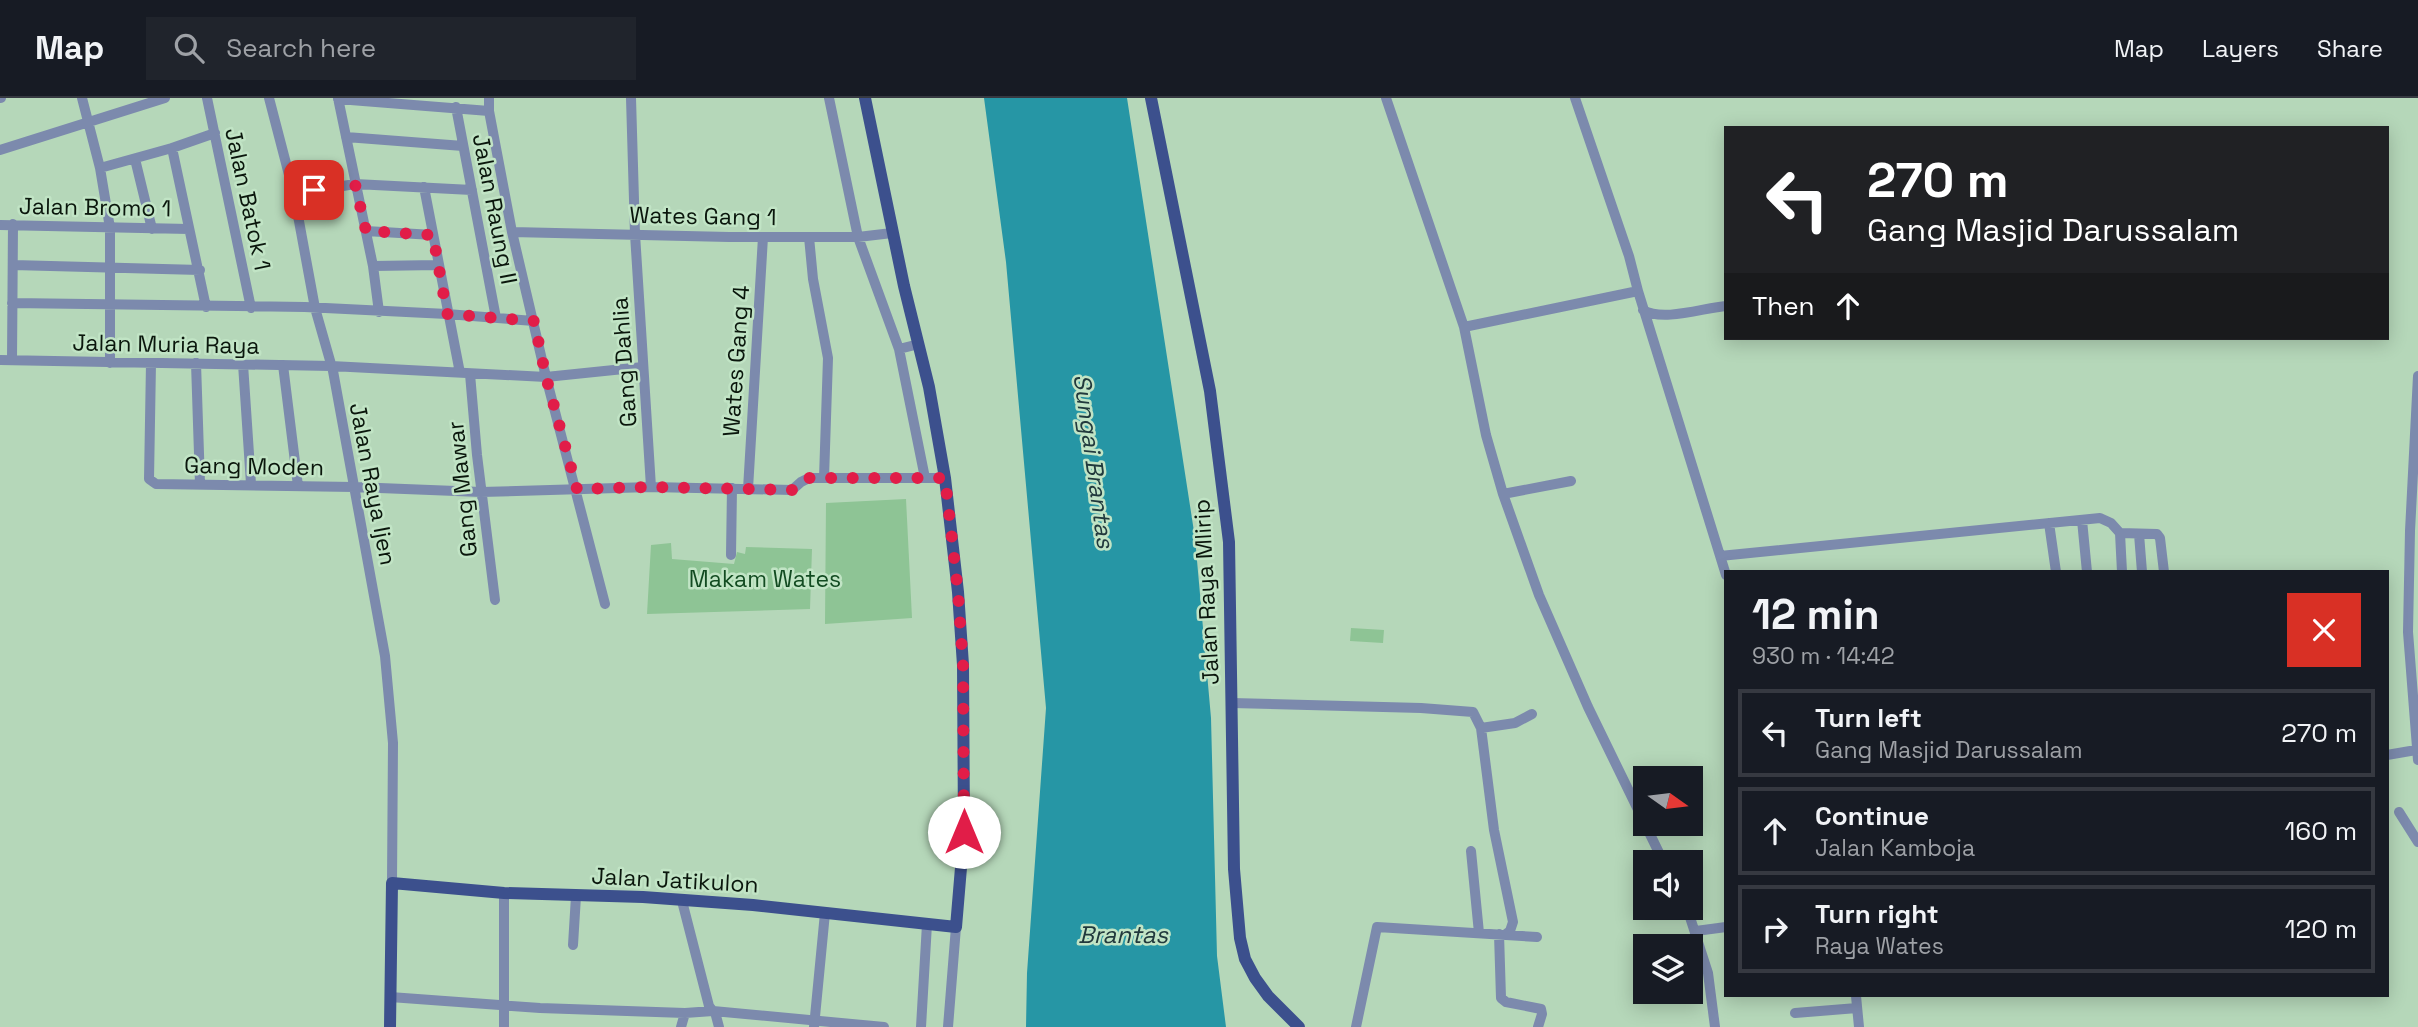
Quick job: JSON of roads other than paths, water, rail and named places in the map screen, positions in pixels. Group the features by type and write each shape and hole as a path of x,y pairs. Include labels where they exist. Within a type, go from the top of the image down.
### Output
{"main road":[{"path":"865,98 892,233 929,387 945,478 958,592 963,679 964,832 956,926"},
{"name":"Jalan Raya Mlirip","path":"1151,98 1210,391 1229,542 1234,869 1241,949 1249,969 1268,996 1299,1027"},
{"path":"390,1027 392,883"},
{"name":"Jalan Jatikulon","path":"392,883 504,893 643,897 752,905 956,926"}],"street":[{"path":"82,98 90,121 110,228 110,363"},
{"path":"0,150 165,98"},
{"name":"Jalan Batok 1","path":"207,98 251,307"},
{"name":"Jalan Raya Ijen","path":"269,98 294,194 315,308 331,366 384,656 393,728 392,883"},
{"path":"379,312 373,266 338,98 489,111"},
{"path":"489,98 489,111 512,232 546,377 605,604"},
{"name":"Gang Dahlia","path":"631,98 635,234 651,487"},
{"path":"829,98 858,237 899,349 925,478"},
{"path":"1386,98 1464,327 1482,421 1503,494 1539,595 1631,799 1657,850"},
{"path":"1575,98 1629,256 1637,291 1724,570"},
{"name":"Jalan Raung II","path":"456,107 496,318"},
{"path":"100,168 215,133"},
{"path":"346,137 463,146"},
{"path":"172,148 206,307"},
{"path":"135,159 152,229"},
{"path":"294,194 355,184 472,190"},
{"name":"Gang Mawar","path":"424,187 447,314 465,373 495,600"},
{"path":"12,360 13,224"},
{"name":"Jalan Bromo 1","path":"0,225 189,229"},
{"path":"366,231 433,235"},
{"name":"Wates Gang 1","path":"512,232 764,237 858,237 892,233"},
{"name":"Wates Gang 4","path":"748,489 764,237"},
{"path":"809,237 813,279 828,358 824,478"},
{"path":"13,265 200,270"},
{"path":"373,266 438,265"},
{"path":"1464,327 1637,291"},
{"path":"12,303 315,308 534,321"},
{"path":"1643,310 1660,315 1724,306"},
{"path":"899,349 919,344"},
{"name":"Jalan Muria Raya","path":"0,360 331,366 546,377 643,367"},
{"name":"Gang Moden","path":"151,363 149,478 153,483 481,492 651,487 792,490 809,478 945,478"},
{"path":"196,363 200,484"},
{"path":"243,364 251,484"},
{"path":"283,365 298,486"},
{"path":"2389,754 2417,755 2408,632 2418,376"},
{"path":"1503,494 1571,481"},
{"path":"731,555 732,488"},
{"path":"1720,556 2106,519 2120,533 2151,533 2160,537 2164,570"},
{"path":"2082,520 2087,570"},
{"path":"2049,523 2056,570"},
{"path":"2120,533 2122,570"},
{"path":"2139,534 2142,570"},
{"path":"1232,703 1465,710 1476,715 1481,728 1494,830 1513,922 1510,931 1502,934"},
{"path":"1481,728 1515,723 1532,714"},
{"path":"2399,812 2418,842"},
{"path":"1471,851 1479,933"},
{"path":"504,893 504,1027"},
{"path":"573,944 576,896"},
{"path":"682,901 719,1027"},
{"path":"814,1024 825,914"},
{"path":"1692,920 1708,973 1715,1027"},
{"path":"921,1027 928,924"},
{"path":"948,1027 956,926"},
{"path":"1356,1027 1377,927 1537,937"},
{"path":"1696,931 1724,927"},
{"path":"1502,934 1501,998 1506,1002 1541,1009 1538,1027"},
{"path":"390,997 504,1005 714,1012 814,1024 884,1027"},
{"path":"1856,997 1859,1027"},
{"path":"1795,1013 1857,1008"},
{"path":"681,1027 685,1013"}],"water":[{"name":"Brantas","path":"984,98 1127,98 1195,538 1211,718 1217,956 1226,1027 1026,1027 1027,973 1046,708 1006,262"}],"water label":[{"name":"Sungai Brantas","path":"1094,461"}],"park label":[{"name":"Makam Wates","path":"765,579"}]}
